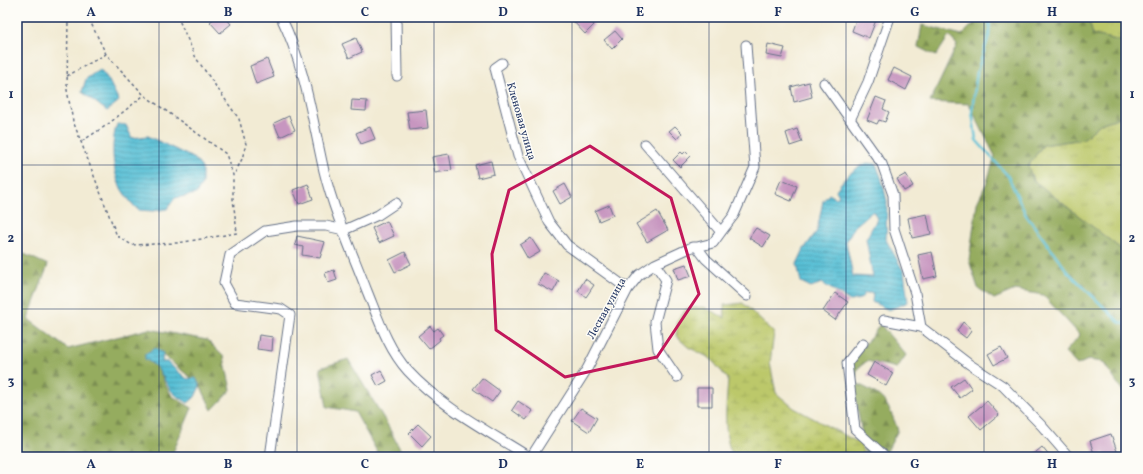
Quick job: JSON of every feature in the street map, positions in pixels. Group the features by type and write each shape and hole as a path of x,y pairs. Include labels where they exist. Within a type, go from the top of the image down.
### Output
{"street":[{"path":"281,17 297,55 306,86 324,172 344,230 390,346 407,370 427,390 530,457"},
{"path":"396,17 396,76"},
{"path":"850,120 868,82 890,17"},
{"name":"Лесная улица","path":"530,457 587,369 628,289 639,275 655,264 692,247 713,243 734,215 755,167 746,45"},
{"name":"Кленовая улица","path":"502,63 495,68 518,156 549,222 567,245 628,289"},
{"path":"824,83 882,164 893,195 894,229 916,293 921,327"},
{"path":"645,144 721,232"},
{"path":"270,457 290,315 282,309 235,303 224,283 230,255 265,232 297,226 326,226 344,230 378,215 396,203"},
{"path":"697,247 706,259 747,296"},
{"path":"655,264 666,280 655,322 658,349 677,377"},
{"path":"884,320 921,327 969,364 1003,386 1041,425 1069,457"},
{"path":"863,343 848,363 855,429 886,457"}],"path":[{"path":"68,17 67,90 73,121 82,141 117,236 132,245 177,243 237,233 233,198 233,175 226,154 144,95 106,54 88,17"},
{"path":"182,17 179,20 196,58 239,119 246,144 242,160 233,175"},
{"path":"67,76 106,54"},
{"path":"82,141 106,125 144,95"}],"highlighted area":[{"path":"590,146 671,198 699,294 657,357 565,377 496,330 492,254 509,190"}],"green space":[{"path":"971,17 1088,17 1093,35 1126,42 1126,115 1100,124 1083,139 1043,145 1028,166 1033,180 1126,253 1126,396 1103,362 1088,360 1077,365 1065,352 1080,335 1043,295 1015,290 994,299 978,288 969,260 977,203 987,182 995,156 969,104 930,102 957,45 949,36 936,56 918,47 922,25 962,35 974,23"},
{"path":"1088,17 1126,17 1126,42 1092,35"},
{"path":"1126,115 1126,253 1033,180 1028,166 1043,145 1083,139 1100,124"},
{"path":"17,247 22,253 48,265 28,319 68,349 149,329 207,340 224,357 231,390 212,410 200,385 155,349 145,354 146,359 159,369 172,396 192,408 171,457 17,457"},
{"path":"743,303 774,333 770,363 776,393 794,408 861,444 864,457 782,457 777,453 764,457 734,457 727,440 726,430 728,379 710,358 688,347 676,336 678,319 687,308 704,307 725,318 724,305"},
{"path":"880,324 906,355 897,368 867,361 857,369 856,383 873,392 883,400 887,405 898,430 884,457 866,457 851,372 855,354 873,335"},
{"path":"348,359 386,422 404,457 380,457 355,412 327,407 320,368"}],"water":[{"path":"100,69 108,79 119,101 107,111 82,92 86,79"},
{"path":"117,124 126,125 132,138 148,136 195,159 202,168 202,184 196,194 175,198 167,209 153,211 138,210 124,193 117,178 113,159 113,140"},
{"path":"867,163 876,164 881,177 887,201 886,240 904,272 908,302 889,310 872,302 873,293 865,293 860,299 850,301 822,283 811,287 801,282 797,264 804,249 817,231 823,201 829,194 836,198 839,196 836,190 839,185 846,177","holes":["873,211 877,219 866,239 873,277 853,276 846,242 854,227"]},
{"path":"155,348 163,353 162,362 167,362 187,379 196,378 200,386 195,397 188,403 170,389 158,369 145,359 145,354"}],"building":[{"path":"216,17 225,17 231,24 220,33 210,22"},
{"path":"577,17 597,17 592,22 594,25 585,34 573,21"},
{"path":"857,17 869,17 876,20 869,38 852,31"},
{"path":"615,31 622,39 612,49 604,40"},
{"path":"356,38 362,52 349,58 342,44"},
{"path":"768,44 785,48 782,58 766,55"},
{"path":"267,59 274,77 256,84 250,66"},
{"path":"894,68 912,77 906,90 888,80"},
{"path":"809,82 812,97 794,102 791,87"},
{"path":"876,97 886,101 883,109 889,112 885,122 879,120 877,124 867,120"},
{"path":"352,100 367,101 366,111 351,110"},
{"path":"426,110 428,128 410,130 407,112"},
{"path":"289,116 295,130 280,137 274,123"},
{"path":"675,126 682,133 677,139 669,131"},
{"path":"370,127 375,139 361,144 356,133"},
{"path":"797,129 802,142 790,146 786,133"},
{"path":"686,151 691,156 680,167 673,160 681,152 683,154"},
{"path":"449,154 452,170 435,173 432,157"},
{"path":"491,161 494,174 478,178 475,165"},
{"path":"906,174 913,186 904,191 897,179"},
{"path":"781,180 797,186 791,201 775,194"},
{"path":"308,184 313,199 299,204 293,190"},
{"path":"565,184 572,197 560,204 553,191"},
{"path":"609,205 613,215 599,221 595,211"},
{"path":"657,211 668,230 647,242 636,224"},
{"path":"927,214 931,234 912,238 908,218"},
{"path":"387,221 394,236 379,243 372,228"},
{"path":"756,228 770,236 763,247 749,238"},
{"path":"297,236 325,242 320,258 302,255 303,247 295,245"},
{"path":"531,238 540,252 528,259 520,245"},
{"path":"405,252 411,264 395,272 389,260"},
{"path":"932,252 937,276 923,279 918,255"},
{"path":"686,264 691,276 678,280 674,268"},
{"path":"334,270 337,280 328,283 325,273"},
{"path":"544,273 559,281 553,292 538,284"},
{"path":"585,279 594,285 586,297 578,291"},
{"path":"835,293 848,302 835,320 823,311"},
{"path":"963,322 972,330 966,338 957,331"},
{"path":"430,326 434,331 438,328 443,335 439,338 440,340 429,349 418,336"},
{"path":"259,335 273,337 272,351 257,349"},
{"path":"1001,347 1007,358 994,365 988,354"},
{"path":"874,362 893,373 886,386 867,375"},
{"path":"381,370 387,381 378,386 372,375"},
{"path":"482,378 500,391 492,402 473,389"},
{"path":"964,378 972,389 960,398 951,387"},
{"path":"697,388 712,388 712,406 697,406"},
{"path":"518,401 533,411 526,420 512,410"},
{"path":"987,401 999,415 981,430 969,416"},
{"path":"581,408 597,418 589,432 572,421"},
{"path":"418,424 431,436 422,446 409,433"},
{"path":"1111,434 1119,457 1107,457 1104,453 1095,457 1090,441"},
{"path":"1042,447 1050,457 1030,457"}],"waterway":[{"path":"990,17 989,36 977,72 972,111 976,140 1008,176 1026,215 1068,272 1119,322 1126,324"}]}
